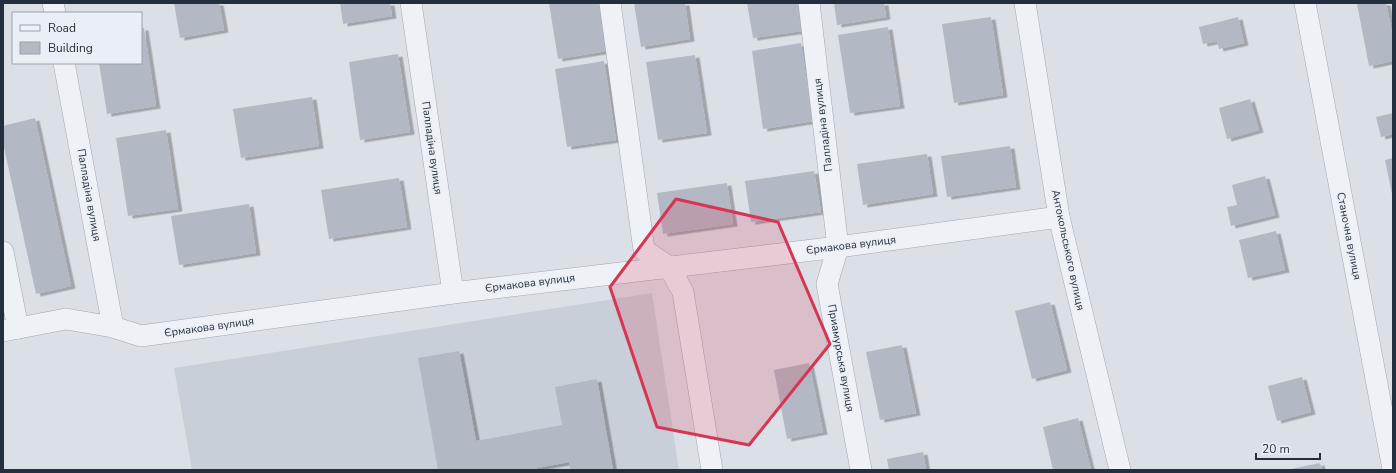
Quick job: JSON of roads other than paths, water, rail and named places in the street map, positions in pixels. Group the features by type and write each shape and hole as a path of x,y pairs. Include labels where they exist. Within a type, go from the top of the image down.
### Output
{"street":[{"name":"Палладіна вулиця","path":"412,3 453,293"},
{"path":"610,3 644,250 669,267 683,292 712,470"},
{"name":"Палладіна вулиця","path":"809,3 838,247"},
{"name":"Антокольського вулиця","path":"1025,3 1059,217 1120,470"},
{"name":"Станочна вулиця","path":"1305,3 1393,469"},
{"name":"Палладіна вулиця","path":"64,64 113,327"},
{"name":"Єрмакова вулиця","path":"10,330 66,319 113,327 141,336 453,293 838,247 1059,217"},
{"name":"Приамурська вулиця","path":"838,247 828,284 861,470"},
{"path":"3,252 10,330"}]}
